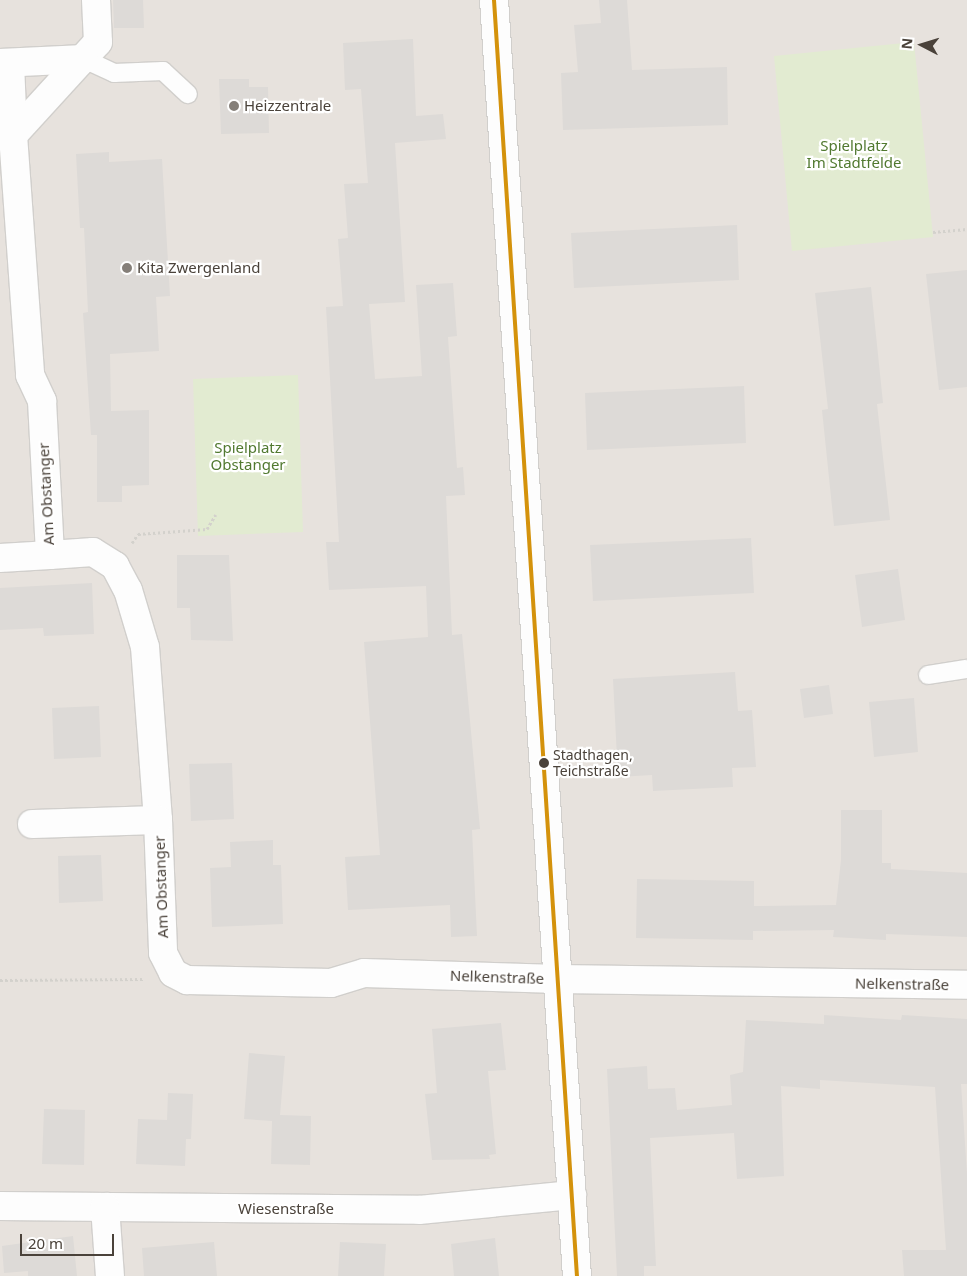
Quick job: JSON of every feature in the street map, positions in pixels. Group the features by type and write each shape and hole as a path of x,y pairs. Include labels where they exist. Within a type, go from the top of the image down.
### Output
{"street":[{"path":"13,135 98,42 96,0"},
{"path":"494,0 577,1276"},
{"name":"Am Obstanger","path":"84,59 5,63 13,135 30,375 42,401 50,555 92,552 115,566 128,590 145,646 168,963"},
{"path":"0,558 50,555"},
{"name":"Am Obstanger","path":"32,824 158,820"},
{"name":"Nelkenstraße","path":"168,963 187,980 331,982 364,973 558,979 967,984"},
{"name":"Wiesenstraße","path":"0,1206 419,1210 572,1195"},
{"path":"106,1207 110,1276"}],"lane":[{"path":"84,59 114,73 163,71 188,94"},
{"path":"928,675 967,669"}],"path":[{"path":"933,232 967,229"},
{"path":"115,566 138,534 207,529 216,514"},
{"path":"0,980 135,981 168,963"}],"shaded area":[{"path":"0,0 967,0 967,1276 0,1276"}],"green space":[{"name":"Spielplatz Im Stadtfelde","path":"914,42 933,237 792,251 774,56"},
{"name":"Spielplatz Obstanger","path":"298,375 303,532 198,536 193,379"}],"building":[{"path":"113,0 143,0 144,28 114,28"},
{"path":"599,0 627,0 632,70 727,67 728,125 563,130 561,73 578,72 574,25 601,23"},
{"path":"413,39 416,116 443,114 446,139 395,143 405,302 369,304 375,379 422,376 416,285 453,283 457,336 448,337 457,468 463,467 465,495 446,496 452,635 462,634 480,829 472,830 477,936 451,937 450,905 348,910 345,857 380,855 364,642 428,637 426,586 329,590 326,542 339,542 326,307 343,306 338,239 348,238 344,184 368,183 361,89 345,90 343,43"},
{"name":"Heizzentrale","path":"219,79 249,79 249,87 268,87 269,133 221,134"},
{"name":"Kita Zwergenland","path":"109,152 109,162 162,159 170,296 156,297 159,351 110,354 111,411 149,410 149,485 122,486 122,502 97,502 97,435 91,435 83,313 88,312 84,228 80,228 76,154"},
{"path":"737,225 739,280 574,288 571,233"},
{"path":"967,270 967,387 939,390 926,274"},
{"path":"871,287 883,403 877,404 890,520 834,526 822,410 828,409 815,293"},
{"path":"744,386 746,443 587,450 585,393"},
{"path":"751,538 754,593 593,601 590,545"},
{"path":"177,555 229,555 233,641 191,640 190,608 177,608"},
{"path":"898,569 905,620 862,627 855,575"},
{"path":"92,583 94,634 44,636 43,628 0,630 0,588"},
{"path":"735,672 738,711 752,710 756,767 732,768 733,787 653,791 652,775 618,777 613,679"},
{"path":"829,685 833,714 804,718 800,689"},
{"path":"914,698 918,752 874,757 869,702"},
{"path":"99,706 101,757 54,759 52,708"},
{"path":"232,763 234,819 191,821 189,764"},
{"path":"841,810 882,810 882,863 891,863 891,869 967,873 967,937 886,934 886,940 833,937 834,930 753,931 753,940 636,938 637,879 754,881 754,906 836,905 841,860"},
{"path":"273,840 273,865 281,865 283,924 212,927 210,868 231,867 230,842"},
{"path":"101,855 103,901 59,903 58,856"},
{"path":"824,1015 901,1020 902,1015 967,1019 967,1084 961,1084 967,1174 967,1276 904,1276 902,1250 946,1250 935,1087 820,1080 820,1089 781,1086 784,1176 737,1179 734,1133 650,1138 656,1266 644,1266 644,1276 617,1276 607,1069 647,1066 648,1089 675,1088 677,1110 732,1105 730,1075 743,1072 746,1020 824,1024"},
{"path":"501,1023 506,1070 488,1071 496,1154 489,1155 490,1159 432,1160 425,1094 437,1093 432,1029"},
{"path":"249,1053 285,1056 280,1115 311,1116 310,1165 271,1164 272,1121 244,1119"},
{"path":"168,1093 193,1094 191,1139 186,1139 185,1166 136,1164 138,1119 167,1120"},
{"path":"44,1109 85,1110 84,1165 42,1164"},
{"path":"73,1236 77,1276 28,1276 28,1271 4,1273 2,1246"},
{"path":"495,1238 499,1276 454,1276 451,1244"},
{"path":"214,1242 217,1276 144,1276 142,1248"},
{"path":"340,1242 386,1244 384,1276 338,1276"}],"transit line":[{"path":"494,0 577,1276"}],"place":[{"name":"Heizzentrale","path":"234,106"},
{"name":"Kita Zwergenland","path":"127,268"},
{"name":"Stadthagen, Teichstraße","path":"544,763"}]}
